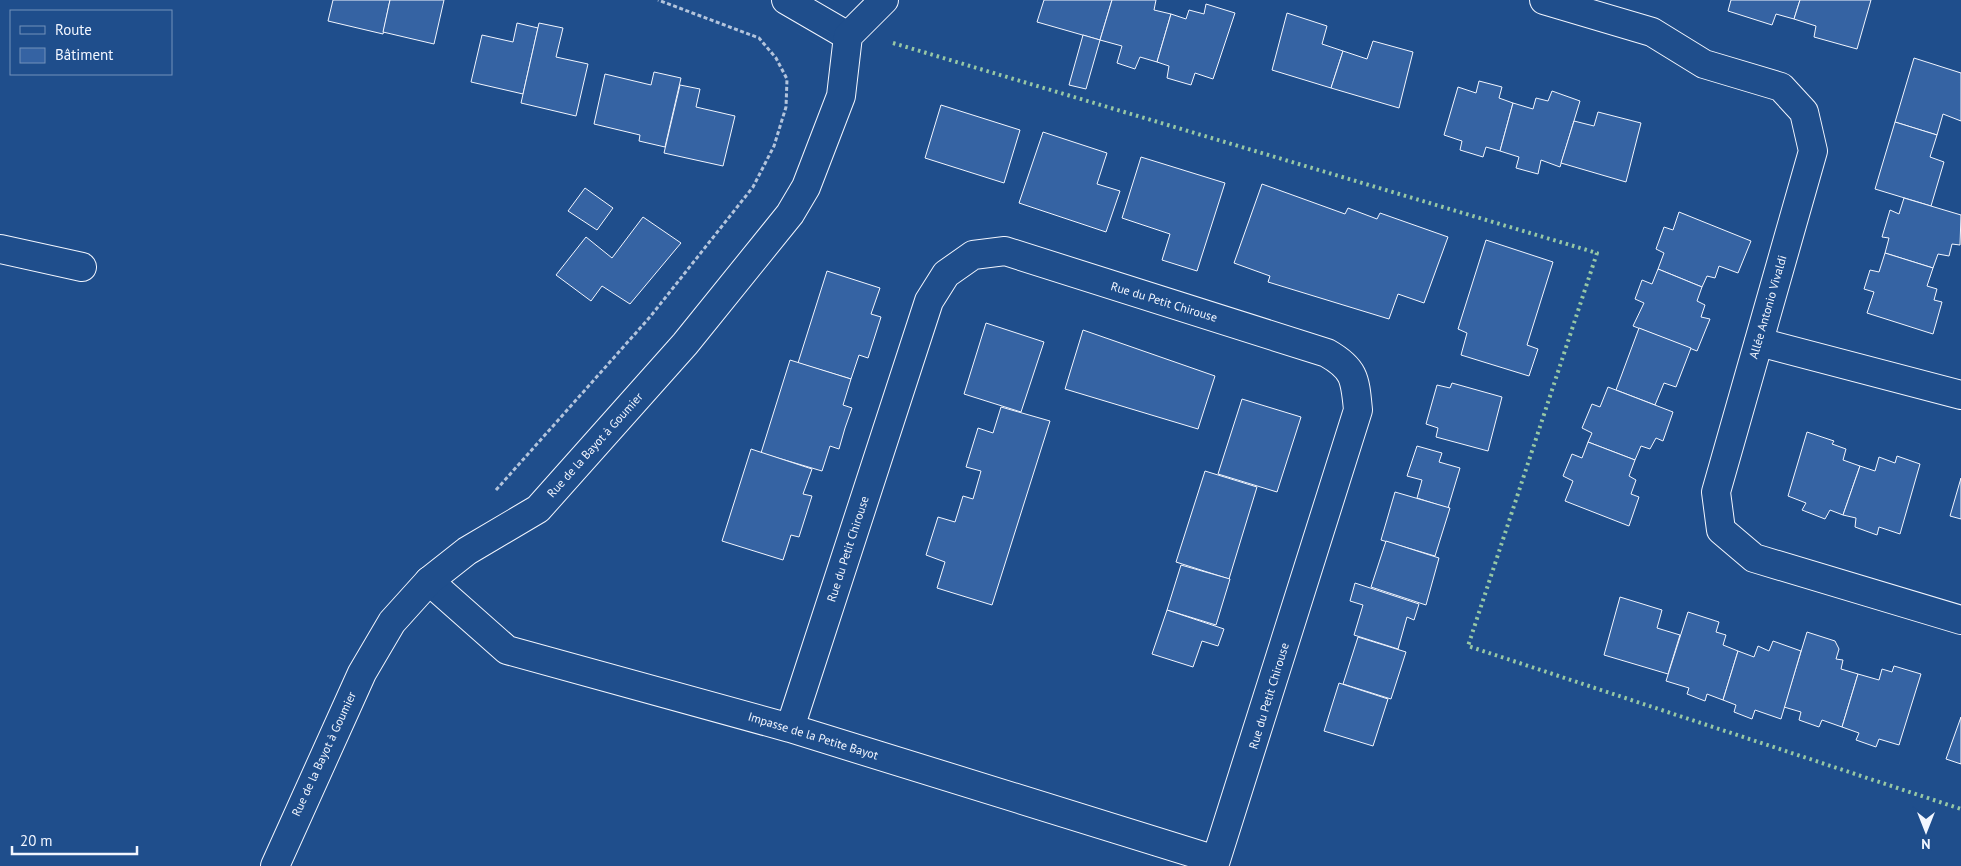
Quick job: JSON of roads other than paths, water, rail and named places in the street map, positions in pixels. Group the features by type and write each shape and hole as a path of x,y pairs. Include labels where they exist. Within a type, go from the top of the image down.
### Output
{"street":[{"path":"786,0 848,36 884,0"},
{"name":"Allée Antonio Vivaldi","path":"1544,0 1652,32 1704,64 1781,87 1804,112 1813,151 1716,492 1721,530 1754,558 1961,620"},
{"name":"Rue de la Bayot à Goumier","path":"275,866 362,673 392,622 429,581 467,551 538,509 685,344 790,214 806,187 841,96 848,36"},
{"path":"0,249 82,267"},
{"name":"Rue du Petit Chirouse","path":"790,728 929,301 946,274 973,255 1005,251 1327,353 1344,363 1356,382 1358,410 1216,860"},
{"path":"1759,342 1961,395"},
{"name":"Impasse de la Petite Bayot","path":"429,581 507,650 790,728 1216,860"}]}
